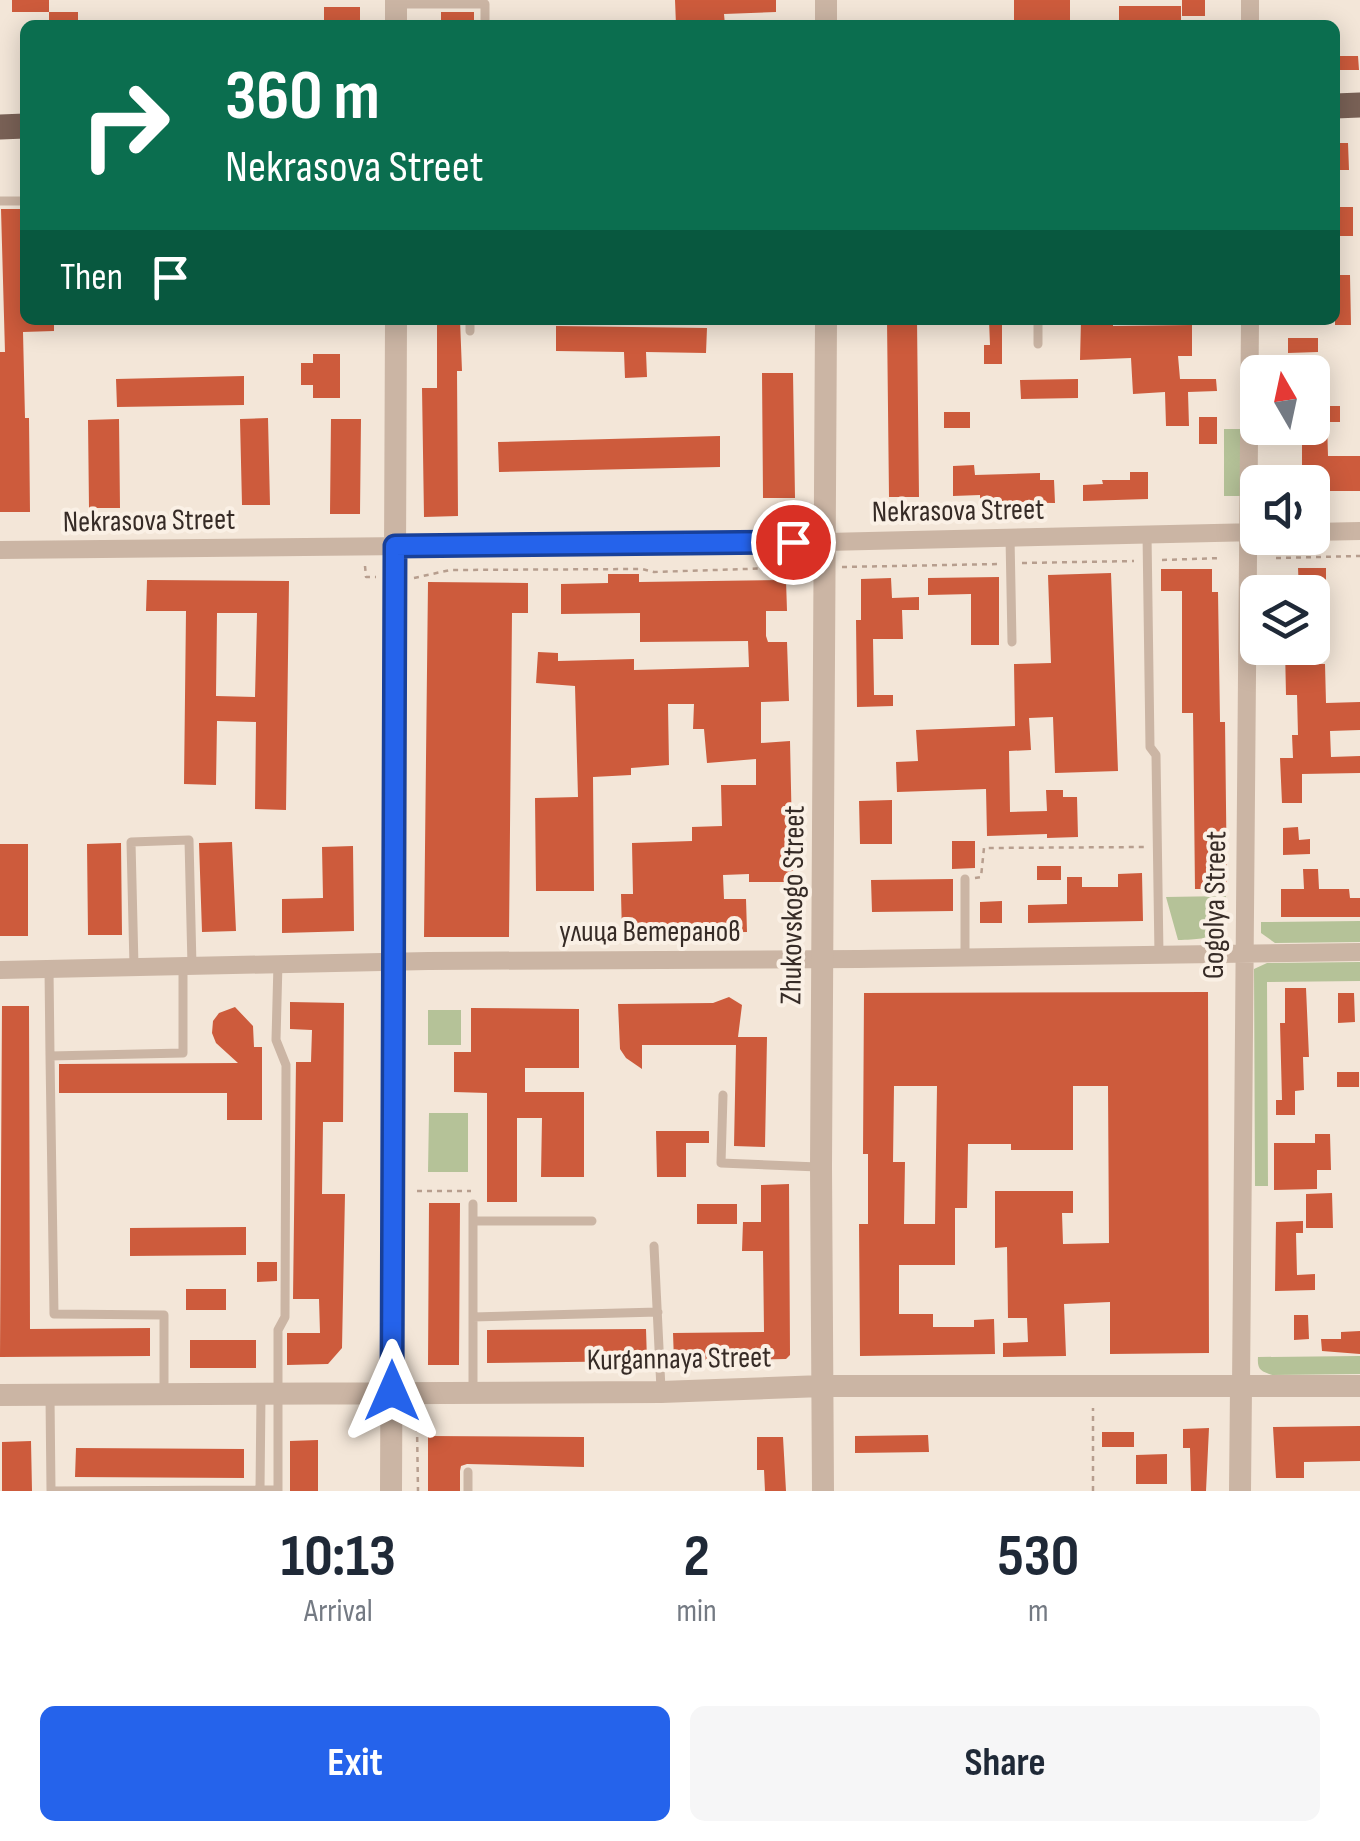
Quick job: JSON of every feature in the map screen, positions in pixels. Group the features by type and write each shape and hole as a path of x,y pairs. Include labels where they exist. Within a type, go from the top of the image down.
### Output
{"street":[{"path":"391,1491 396,325"},
{"name":"Zhukovskogo Street","path":"824,1491 821,1167 826,325"},
{"name":"Gogolya Street","path":"1250,325 1253,465"},
{"path":"1330,532 1360,531"},
{"name":"Nekrasova Street","path":"0,550 826,542 1240,532"},
{"name":"Gogolya Street","path":"1240,1491 1243,954 1247,936 1254,555"},
{"name":"улица Ветеранов","path":"0,970 1360,952"},
{"name":"Kurgannaya Street","path":"0,1395 661,1392 822,1386 1360,1386"}],"lane":[{"path":"396,10 485,4 485,20"},
{"path":"1038,325 1038,344"},
{"path":"1147,534 1150,747 1156,755 1159,956"},
{"path":"1010,536 1012,642"},
{"path":"50,1056 183,1053 189,840 132,842 134,967"},
{"path":"964,879 966,958"},
{"path":"260,1490 278,1330 285,1317 286,1066 276,1040 278,964"},
{"path":"49,969 54,1314 164,1315 164,1394"},
{"path":"723,1094 721,1164 821,1167"},
{"path":"473,1204 473,1391"},
{"path":"473,1221 592,1221"},
{"path":"654,1246 661,1392"},
{"path":"473,1317 658,1312"},
{"path":"50,1394 51,1490 278,1490 270,1392"},
{"path":"468,1472 468,1491"}],"path":[{"path":"1276,558 1360,556"},
{"path":"964,879 981,877 984,848 1158,847"},
{"path":"418,1191 473,1192 473,1204"},
{"path":"1093,1387 1093,1491"},
{"path":"417,1427 418,1491"}],"green space":[{"path":"1224,429 1240,429 1240,496 1224,496"},
{"path":"1226,896 1223,920 1216,933 1178,940 1166,897"},
{"path":"1360,921 1360,942 1275,943 1261,933 1261,922"},
{"path":"1360,962 1360,981 1267,982 1268,1186 1255,1186 1254,969 1267,963"},
{"path":"428,1010 461,1010 461,1045 428,1045"},
{"path":"429,1113 468,1113 468,1172 428,1172"},
{"path":"1360,1356 1360,1374 1272,1375 1260,1369 1258,1361 1258,1357"}],"building":[{"path":"12,0 49,0 49,12 12,12"},
{"path":"675,0 776,0 776,12 724,14 725,20 676,20"},
{"path":"1014,0 1070,0 1070,20 1014,20"},
{"path":"1182,0 1205,0 1205,16 1182,16"},
{"path":"1119,6 1181,6 1181,20 1119,20"},
{"path":"324,7 360,7 360,20 324,20"},
{"path":"49,12 78,12 78,20 49,20"},
{"path":"441,12 474,12 474,20 441,20"},
{"path":"1340,56 1358,56 1359,70 1340,70"},
{"path":"1340,143 1348,143 1349,170 1340,170"},
{"path":"1340,207 1353,207 1353,236 1340,236"},
{"path":"1,209 20,209 20,325 54,325 54,331 23,332 30,512 0,512 0,352 5,352"},
{"path":"1340,275 1350,275 1351,325 1340,325"},
{"path":"437,325 460,325 458,516 424,517 422,388 437,388"},
{"path":"887,325 917,325 919,497 889,497"},
{"path":"989,325 1002,325 1002,364 984,364 984,345 990,345"},
{"path":"1081,325 1192,325 1192,356 1178,356 1180,379 1216,379 1217,391 1188,392 1189,426 1166,426 1165,392 1133,394 1131,358 1080,360"},
{"path":"556,326 707,328 706,353 646,352 647,377 625,378 624,352 556,351"},
{"path":"1288,338 1318,338 1318,352 1288,353"},
{"path":"313,354 340,354 340,398 313,398 313,385 301,385 301,363 313,363"},
{"path":"762,373 793,373 795,498 763,498"},
{"path":"244,376 244,405 117,407 116,379"},
{"path":"1078,379 1078,398 1021,399 1020,380"},
{"path":"1330,406 1340,406 1340,422 1330,422"},
{"path":"944,412 970,412 970,428 944,428"},
{"path":"1199,417 1217,417 1217,444 1199,444"},
{"path":"268,418 270,505 242,505 240,419"},
{"path":"119,419 120,508 89,508 88,420"},
{"path":"331,419 361,419 360,514 330,514"},
{"path":"720,436 720,467 499,472 498,442"},
{"path":"1302,445 1328,445 1328,456 1360,456 1360,491 1330,491 1330,465 1302,465"},
{"path":"974,465 975,475 1040,473 1040,480 1054,480 1055,503 980,502 980,495 953,496 953,466"},
{"path":"1130,472 1148,472 1148,499 1083,501 1083,485 1130,480"},
{"path":"1298,568 1326,568 1326,575 1298,575"},
{"path":"1161,569 1212,569 1212,592 1218,592 1220,722 1225,722 1227,889 1195,889 1193,713 1182,713 1182,591 1161,591"},
{"path":"1111,573 1118,771 1055,773 1053,717 1029,718 1031,750 1009,751 1010,812 1047,811 1046,790 1063,790 1063,797 1077,797 1078,837 987,836 986,789 897,792 896,762 918,761 916,730 1015,726 1014,664 1051,663 1048,575"},
{"path":"608,574 639,574 639,582 786,580 787,611 766,611 766,636 768,642 787,642 789,701 761,702 761,743 790,741 793,882 749,882 749,874 723,875 724,899 746,899 747,932 622,934 621,894 633,894 632,843 692,841 692,827 722,826 721,785 756,785 756,759 707,763 704,729 693,729 694,704 668,704 669,765 631,768 631,775 593,777 594,891 536,891 535,798 578,797 575,686 536,683 538,652 558,653 558,661 634,659 634,670 749,667 748,641 640,642 640,613 561,614 561,584 608,583"},
{"path":"999,577 999,645 971,645 971,594 928,595 928,578"},
{"path":"891,578 892,598 919,597 919,610 902,610 903,639 873,639 874,695 893,695 893,706 857,707 856,620 861,620 861,579"},
{"path":"147,580 289,581 286,810 255,809 256,722 217,721 216,785 184,784 186,611 146,611","holes":["217,613 257,613 255,697 216,696"]},
{"path":"428,582 528,583 528,613 512,613 509,937 424,937"},
{"path":"1285,665 1325,665 1326,703 1360,702 1360,730 1330,731 1331,757 1360,756 1360,773 1302,774 1302,803 1282,803 1280,758 1293,758 1292,735 1298,735 1297,695 1286,695"},
{"path":"892,800 892,844 860,844 859,801"},
{"path":"1298,827 1299,840 1310,839 1310,854 1283,855 1283,828"},
{"path":"952,841 975,841 975,868 952,869"},
{"path":"232,842 236,931 202,932 199,843"},
{"path":"121,843 122,935 88,935 87,844"},
{"path":"0,844 28,844 28,936 0,936"},
{"path":"353,846 354,931 282,933 282,899 323,898 322,847"},
{"path":"1037,866 1061,866 1061,880 1037,880"},
{"path":"1303,869 1318,869 1319,889 1349,889 1350,898 1360,898 1360,917 1281,917 1281,889 1304,889"},
{"path":"1142,873 1143,921 1028,923 1028,905 1067,904 1067,877 1082,877 1082,887 1118,887 1118,874"},
{"path":"953,879 953,911 872,912 871,880"},
{"path":"1002,901 1002,923 980,923 980,902"},
{"path":"1285,988 1306,988 1309,1057 1303,1057 1304,1090 1295,1091 1295,1115 1276,1115 1276,1100 1282,1100 1280,1023 1285,1023"},
{"path":"1208,992 1209,1353 1110,1354 1110,1302 1064,1304 1066,1356 1003,1357 1003,1343 1028,1342 1027,1318 1008,1318 1007,1247 995,1248 995,1191 1073,1191 1073,1213 1062,1213 1063,1244 1109,1243 1108,1086 1073,1086 1073,1150 1011,1150 1011,1144 968,1144 967,1208 955,1208 955,1265 899,1265 899,1314 933,1314 933,1327 974,1327 974,1320 994,1319 995,1354 860,1356 859,1224 868,1224 868,1154 863,1154 864,993","holes":["894,1086 937,1086 935,1224 904,1224 905,1162 893,1162"]},
{"path":"1338,993 1354,993 1355,1022 1338,1023"},
{"path":"729,997 742,1005 738,1037 767,1037 765,1147 734,1146 736,1045 642,1045 642,1069 620,1049 618,1004 713,1003"},
{"path":"290,1002 344,1003 343,1122 323,1122 322,1194 345,1194 342,1348 328,1364 287,1365 287,1333 320,1333 319,1299 293,1299 296,1062 311,1062 312,1030 290,1029"},
{"path":"2,1006 29,1006 30,1329 150,1328 150,1356 0,1357"},
{"path":"235,1007 253,1026 254,1047 262,1047 262,1120 227,1120 227,1093 59,1093 59,1064 238,1063 216,1043 212,1033 213,1021 219,1013"},
{"path":"471,1008 579,1009 579,1068 525,1068 525,1092 584,1092 584,1177 541,1177 542,1118 517,1118 517,1202 487,1202 487,1093 454,1092 454,1052 471,1052"},
{"path":"1337,1072 1359,1072 1359,1087 1337,1087"},
{"path":"656,1131 709,1131 709,1143 686,1143 686,1177 657,1177"},
{"path":"1315,1134 1330,1134 1331,1170 1317,1170 1317,1189 1274,1190 1274,1143 1315,1143"},
{"path":"789,1184 790,1355 786,1359 674,1361 673,1333 764,1332 763,1251 742,1251 743,1222 761,1222 761,1185"},
{"path":"1332,1193 1333,1228 1306,1228 1306,1194"},
{"path":"429,1203 460,1203 459,1365 428,1365"},
{"path":"697,1204 737,1204 737,1224 697,1224"},
{"path":"1303,1221 1303,1233 1296,1233 1297,1275 1315,1274 1315,1290 1275,1291 1276,1222"},
{"path":"246,1227 246,1255 130,1256 130,1228"},
{"path":"257,1262 277,1262 277,1281 257,1282"},
{"path":"186,1289 226,1289 226,1310 186,1310"},
{"path":"1294,1315 1308,1315 1309,1339 1294,1340"},
{"path":"646,1329 647,1361 487,1363 487,1330"},
{"path":"1360,1331 1360,1354 1322,1351 1321,1339 1341,1339 1341,1332"},
{"path":"190,1340 256,1340 256,1368 190,1368"},
{"path":"1360,1426 1360,1461 1304,1462 1304,1478 1276,1478 1273,1427"},
{"path":"1209,1428 1206,1491 1191,1491 1190,1448 1183,1448 1183,1429"},
{"path":"1102,1432 1134,1432 1134,1447 1102,1447"},
{"path":"928,1435 929,1452 855,1453 855,1436"},
{"path":"428,1436 584,1437 584,1467 467,1464 461,1466 460,1491 428,1491"},
{"path":"757,1437 783,1437 786,1491 765,1491 764,1470 757,1470"},
{"path":"318,1440 318,1491 290,1491 290,1441"},
{"path":"31,1441 32,1491 2,1491 2,1442"},
{"path":"76,1448 244,1449 244,1478 75,1477"},
{"path":"1167,1454 1167,1484 1136,1484 1136,1455"}],"route":[{"path":"392,1391 395,546 793,542"}]}
